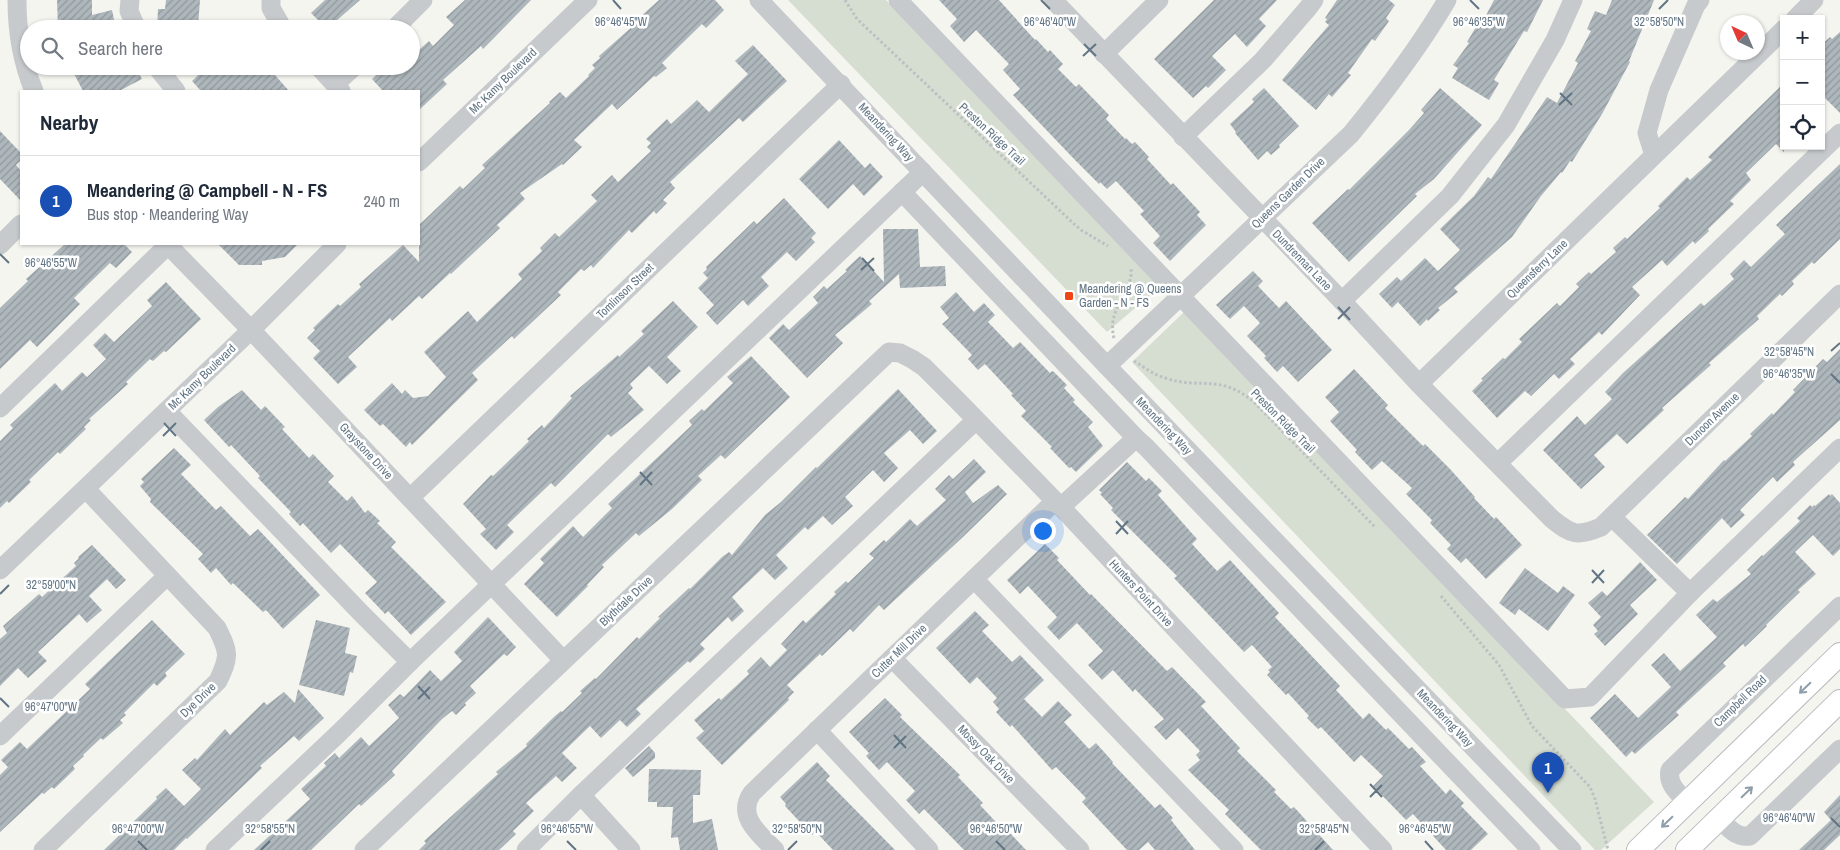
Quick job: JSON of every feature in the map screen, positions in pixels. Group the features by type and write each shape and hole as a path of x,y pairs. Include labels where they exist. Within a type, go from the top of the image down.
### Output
{"main road":[{"path":"1638,850 1840,654"},
{"path":"1687,850 1840,701"}],"street":[{"path":"17,0 20,33"},
{"path":"130,0 130,11 133,20"},
{"path":"271,0 270,8 277,20"},
{"path":"403,20 423,0"},
{"name":"Mc Kamy Boulevard","path":"420,161 588,0"},
{"name":"Meandering Way","path":"759,0 1572,850"},
{"path":"898,0 1565,699 1590,697 1690,593 1840,448"},
{"name":"Dundrennan Lane","path":"1053,0 1183,138 1342,301 1419,384 1552,519 1565,529 1578,534"},
{"path":"1104,54 1159,0"},
{"path":"1183,138 1263,60 1314,0"},
{"name":"Queens Garden Drive","path":"1107,366 1351,134 1410,59 1447,0"},
{"path":"1342,301 1450,196 1506,125 1555,40 1573,0"},
{"path":"1654,155 1647,133 1659,90 1696,5 1700,0"},
{"path":"1799,15 1814,0"},
{"name":"Queensferry Lane","path":"1419,384 1780,33"},
{"path":"28,75 34,90"},
{"path":"163,75 175,90"},
{"path":"326,75 338,88 348,75"},
{"name":"Tomlinson Street","path":"410,498 841,84"},
{"path":"1498,463 1840,133"},
{"path":"215,850 923,172"},
{"path":"902,192 1531,850"},
{"path":"0,245 20,225"},
{"path":"0,408 167,245"},
{"name":"Graystone Drive","path":"169,245 563,660"},
{"name":"Mc Kamy Boulevard","path":"0,570 251,330 327,247"},
{"name":"Dunoon Avenue","path":"1578,534 1601,527 1612,517 1840,294"},
{"name":"Hunters Point Drive","path":"889,352 900,353 924,367 1058,504 1383,850"},
{"name":"Blythdale Drive","path":"364,850 889,352"},
{"path":"167,411 360,613 410,662"},
{"path":"526,850 581,795 976,420"},
{"name":"Cutter Mill Drive","path":"775,850 756,831 746,814 746,802 752,793 974,579 1136,438"},
{"name":"Dye Drive","path":"43,850 218,681 225,666 227,649 217,628 86,489"},
{"path":"1612,517 1690,593"},
{"path":"0,736 167,576"},
{"path":"974,579 1234,850"},
{"name":"Campbell Road","path":"1687,802 1668,777 1670,770 1840,606"},
{"name":"Mossy Oak Drive","path":"892,658 1080,850"},
{"path":"817,730 929,850"},
{"path":"1719,819 1734,834 1742,837 1750,836 1840,749"},
{"path":"581,795 631,850"}],"path":[{"name":"Preston Ridge Trail","path":"845,0 857,19 1073,223 1111,248"},
{"name":"Preston Ridge Trail","path":"1130,264 1132,272 1130,281 1118,302 1112,323 1114,342 1131,359 1152,373 1166,379 1209,382 1241,391 1380,531"},
{"path":"1440,594 1499,665 1532,726 1590,787 1595,799 1608,850"}],"shaded area":[{"path":"788,0 886,0 1161,286 1107,332"},
{"path":"1185,311 1654,802 1601,850 1595,850 1132,362"}],"building":[{"path":"57,0 92,0 92,15 112,10 114,20 58,20"},
{"path":"166,0 200,0 198,20 157,20 158,9 165,9"},
{"path":"325,0 360,0 337,20 318,20 311,13"},
{"path":"465,0 531,0 483,49 481,46 443,80 447,84 420,109 420,90 382,90 372,79 376,75 420,75 420,49 429,41 433,46 454,25 446,17"},
{"path":"659,0 715,0 724,10 706,28 702,24 662,63 667,68 656,77 654,76 617,110 612,104 574,140 582,147 563,165 520,193 525,199 497,225 500,228 451,274 422,299 419,296 392,321 390,318 348,357 357,367 338,384 313,358 320,351 307,338 315,330 313,328 338,304 340,306 361,287 359,284 403,245 419,262 420,224 460,186 463,189 485,168 482,165 560,92 566,98 589,76 595,68 592,65 600,58 599,56 642,18 640,17"},
{"path":"939,0 999,0 1035,40 1048,52 1050,50 1063,64 1058,69 1076,87 1079,84 1109,115 1106,119 1125,139 1132,144 1135,142 1149,157 1147,159 1171,185 1173,183 1200,212 1197,215 1206,225 1170,261 1153,243 1160,236 1140,214 1144,211 1116,181 1107,189 1100,182 1099,184 1075,160 1013,95 1020,89 1003,70 1009,64 976,30 964,42 950,26 957,19"},
{"path":"1214,0 1277,0 1259,19 1266,26 1247,47 1235,34 1212,56 1226,70 1208,88 1206,86 1193,98 1154,59"},
{"path":"1337,0 1389,0 1395,5 1386,18 1389,21 1375,41 1372,39 1348,73 1351,75 1332,97 1329,94 1316,110 1282,80 1329,25 1325,22 1327,19 1325,18"},
{"path":"1494,0 1543,0 1527,32 1524,31 1494,80 1499,83 1489,100 1452,78 1458,68 1453,65 1469,43 1467,42 1476,27 1479,29"},
{"path":"1612,0 1654,0 1630,62 1602,114 1572,162 1570,161 1541,196 1512,237 1454,288 1458,292 1438,308 1440,310 1428,321 1427,319 1420,326 1398,302 1392,308 1379,294 1397,277 1401,281 1425,258 1438,271 1460,250 1440,229 1474,196 1488,177 1491,179 1547,97 1557,103 1578,63 1575,61 1591,31 1587,29 1595,11 1606,15"},
{"path":"1840,32 1840,113 1825,98 1825,41 1830,37 1832,39"},
{"path":"753,45 787,81 743,122 739,118 670,182 675,188 663,200 667,203 656,214 654,211 632,233 629,230 593,268 591,265 584,271 581,269 558,292 561,295 514,339 512,336 472,373 478,380 412,445 410,442 406,447 383,424 380,426 364,410 392,383 402,394 405,390 413,398 428,396 446,377 424,352 468,311 477,322 522,279 518,274 542,251 540,248 555,233 559,237 597,201 591,195 612,175 618,182 651,151 647,147 651,143 646,139 667,119 671,124 697,100 709,112 748,74 735,61"},
{"path":"75,75 140,75 142,79 121,90 82,90"},
{"path":"198,75 275,75 288,90 200,90 192,81"},
{"path":"1780,87 1780,148 1776,144 1746,173 1751,180 1730,201 1734,204 1695,244 1693,241 1667,266 1662,260 1632,287 1640,295 1602,335 1599,332 1570,359 1575,364 1559,379 1554,374 1531,396 1525,391 1497,418 1472,391 1483,380 1481,379 1522,342 1519,339 1557,303 1560,306 1579,287 1576,284 1589,272 1591,274 1616,252 1613,248 1625,237 1627,239 1660,208 1658,206 1687,177 1690,180 1712,160 1708,157"},
{"path":"1264,88 1299,126 1271,155 1267,151 1258,160 1235,133 1230,124 1254,102 1252,99"},
{"path":"1440,88 1482,125 1434,179 1415,194 1417,196 1349,262 1312,223 1349,190 1409,130 1424,113 1421,110"},
{"path":"0,131 20,152 20,161 16,165 20,170 20,200 0,179"},
{"path":"839,140 865,168 870,163 883,177 864,196 853,184 828,209 799,179"},
{"path":"1840,164 1840,239 1814,264 1812,262 1792,281 1794,284 1782,296 1780,294 1757,316 1759,319 1709,363 1711,365 1662,408 1664,410 1627,444 1617,434 1594,455 1605,467 1581,489 1543,450 1577,416 1585,425 1612,399 1605,392 1623,373 1701,303 1704,306 1734,279 1730,274 1744,260 1751,267 1785,234 1776,225"},
{"path":"784,198 816,233 811,238 815,242 796,261 787,252 761,277 769,286 748,306 743,300 717,325 706,313 714,305 698,288 708,278 703,273 707,269 706,267 754,221 757,224"},
{"path":"883,229 918,229 920,267 945,266 946,286 900,288 899,274 869,301 872,304 835,335 843,343 807,378 769,338 783,324 789,330 818,303 813,297 824,286 827,289 860,256 884,282"},
{"path":"64,245 125,245 132,252 116,268 110,263 74,298 80,304 37,347 30,340 0,369 0,308 28,281 26,279"},
{"path":"219,245 297,245 285,257 262,261 262,265 239,265"},
{"path":"1253,271 1263,281 1258,286 1279,308 1286,301 1332,350 1298,382 1283,366 1277,372 1264,358 1266,356 1247,336 1260,323 1244,306 1230,319 1216,305"},
{"path":"166,282 201,319 166,352 164,351 153,361 150,359 126,382 128,384 89,419 91,420 84,427 86,429 60,454 58,452 29,480 31,482 9,503 7,501 0,508 0,441 13,428 10,425 55,383 62,391 82,372 87,377 106,359 93,345 105,333 114,342 152,306 147,300"},
{"path":"956,292 974,312 984,303 995,315 988,322 1013,348 1020,342 1050,373 1054,372 1067,385 1064,388 1075,400 1073,402 1093,422 1088,427 1103,446 1076,472 1071,467 1069,468 1050,448 1052,447 1021,416 1026,411 1011,395 1013,394 985,364 978,370 968,359 972,355 942,324 949,318 940,307"},
{"path":"673,301 698,327 667,357 681,371 667,384 649,366 630,384 633,388 628,393 644,410 611,437 608,434 555,487 551,483 507,525 514,532 496,550 480,534 486,529 463,504 491,475 493,476 529,441 527,439 542,425 544,428 572,398 570,396 618,355 619,357 644,334 641,331"},
{"path":"1840,349 1840,420 1793,462 1795,465 1777,482 1773,477 1740,510 1745,515 1731,528 1722,518 1677,564 1647,535 1685,497 1688,499 1724,460 1752,436 1750,434 1772,413 1773,415 1795,392 1793,390 1823,359 1827,362"},
{"path":"751,356 790,397 725,459 721,455 698,476 702,480 672,509 639,536 636,533 602,565 604,567 588,586 557,617 524,584 544,563 540,559 573,526 583,537 612,508 608,504 692,425 689,421 702,409 704,411 733,383 727,377"},
{"path":"1354,369 1388,405 1385,408 1423,446 1425,444 1450,469 1474,498 1494,519 1496,517 1522,545 1486,579 1466,558 1461,563 1447,549 1451,545 1430,523 1432,520 1406,494 1412,488 1382,461 1372,470 1355,452 1357,450 1330,421 1339,412 1325,397"},
{"path":"898,389 937,431 923,444 910,430 884,453 898,468 884,482 873,470 845,497 853,506 832,525 823,516 808,530 805,527 776,555 788,568 775,580 763,568 732,597 744,611 732,622 728,617 700,644 705,649 690,663 688,661 636,709 641,714 627,727 620,720 601,738 590,726 562,753 577,768 562,782 556,776 526,803 534,811 513,831 516,834 499,850 419,850 426,843 424,841 498,774 496,772 527,746 526,744 582,693 580,691 596,679 637,637 639,639 660,618 658,617 722,557 729,552 732,555 765,515 817,468"},
{"path":"242,390 261,410 265,406 285,427 282,429 309,458 313,454 334,476 328,482 347,501 352,496 365,513 368,510 380,521 377,523 396,542 391,547 446,602 411,635 388,611 385,614 365,593 377,582 340,544 331,553 303,523 300,526 289,514 291,512 258,478 260,476 204,420 218,407"},
{"path":"174,448 191,465 181,474 216,510 221,506 250,536 258,529 320,595 283,629 266,610 263,612 233,583 231,585 216,568 211,573 198,559 203,554 150,502 151,499 140,486 144,482 141,479"},
{"path":"974,459 986,472 965,492 973,503 998,485 1007,494 884,610 879,605 853,632 850,629 822,656 820,654 787,685 794,692 788,698 789,700 722,765 696,738 704,731 694,720 719,698 721,700 749,674 747,671 761,657 770,667 787,650 781,644 803,620 806,623 836,594 834,592 846,581 848,583 874,558 869,554 884,540 886,542 910,519 917,526 946,500 935,489 949,475 953,479"},
{"path":"1127,462 1146,481 1149,478 1162,491 1158,495 1197,539 1192,544 1217,571 1230,560 1279,613 1275,617 1340,686 1336,690 1363,719 1369,713 1386,730 1388,728 1409,749 1412,747 1426,762 1420,766 1446,794 1450,789 1464,803 1461,806 1488,834 1471,850 1446,850 1413,814 1406,820 1373,786 1383,776 1361,755 1354,762 1321,727 1318,729 1288,693 1286,695 1267,675 1270,672 1268,670 1272,667 1252,645 1244,652 1174,578 1177,576 1111,510 1113,508 1100,494 1102,493 1099,490"},
{"path":"1829,494 1830,496 1832,494 1840,503 1840,549 1833,556 1813,535 1795,552 1816,574 1798,590 1800,592 1767,626 1745,647 1743,644 1723,663 1726,666 1676,712 1679,715 1635,754 1632,751 1626,757 1590,718 1615,694 1638,718 1671,687 1651,665 1664,653 1680,671 1717,637 1696,615 1713,599 1717,602 1751,574 1747,570 1800,521 1797,518 1810,505 1812,507 1815,506"},
{"path":"1045,544 1059,558 1057,560 1090,595 1167,671 1172,667 1206,702 1201,706 1240,748 1237,751 1276,790 1274,792 1291,809 1294,807 1333,850 1261,850 1225,814 1229,810 1188,770 1200,760 1196,755 1200,751 1178,728 1166,740 1154,727 1164,719 1135,689 1133,692 1113,670 1102,680 1088,665 1103,651 1077,623 1059,640 1047,627 1057,617 1028,586 1020,594 1007,580"},
{"path":"92,545 126,580 116,589 107,579 89,596 102,610 87,623 79,614 38,652 47,661 28,678 18,668 0,686 0,639 7,633 3,626 39,594 42,597 76,566 74,563 78,557"},
{"path":"1640,562 1657,580 1630,605 1638,614 1605,646 1594,634 1598,631 1593,625 1601,617 1588,603 1602,591 1607,596"},
{"path":"1525,568 1558,593 1563,586 1575,595 1548,631 1519,609 1515,615 1499,603"},
{"path":"975,611 989,625 982,631 1012,662 1020,655 1044,680 1024,699 1042,717 1058,701 1072,715 1064,722 1089,749 1096,743 1112,763 1155,808 1160,804 1173,818 1171,820 1195,850 1155,850 1148,842 1139,850 1127,850 1082,802 1086,798 1056,767 1052,770 1012,725 1010,727 996,712 999,709 993,702 997,698 977,677 970,684 936,648"},
{"path":"488,617 516,647 507,656 504,654 470,686 476,693 456,715 452,711 442,719 392,771 395,775 361,806 359,804 311,850 254,850 310,799 301,789 326,766 324,763 335,753 339,758 361,737 369,746 399,718 388,705 400,694 404,697 430,670 441,681 462,661 454,652"},
{"path":"152,620 185,654 165,673 167,676 157,686 154,683 124,713 126,715 120,720 123,723 103,740 101,738 83,755 73,766 75,769 54,789 52,787 44,794 42,793 0,832 0,775 8,767 1,760 20,742 27,749 90,689 85,684"},
{"path":"316,620 350,628 345,653 357,656 353,673 350,672 344,696 299,685"},
{"path":"298,689 324,718 299,741 294,736 260,766 262,768 174,850 104,850 166,788 184,806 201,789 182,770 195,758 197,760 225,729 230,735 264,702 267,705 284,692 295,703"},
{"path":"885,698 902,715 900,717 960,775 958,777 983,803 980,805 1008,835 1010,833 1026,850 964,850 924,809 919,814 906,800 915,791 887,762 879,770 866,756 869,753 849,732"},
{"path":"649,746 655,753 655,758 633,777 625,768"},
{"path":"817,762 830,776 826,780 895,850 833,850 816,832 812,835 785,806 786,804 780,797"},
{"path":"649,769 701,770 700,795 693,795 693,823 712,819 718,850 680,850 678,837 671,838 673,807 657,807 657,802 648,802"},
{"path":"1840,795 1840,835 1824,850 1799,850 1831,820 1824,812"}],"place":[{"name":"Meandering @ Queens Garden - N - FS","path":"1069,296"},
{"name":"Meandering @ Campbell - N - FS","path":"1548,793"}]}
